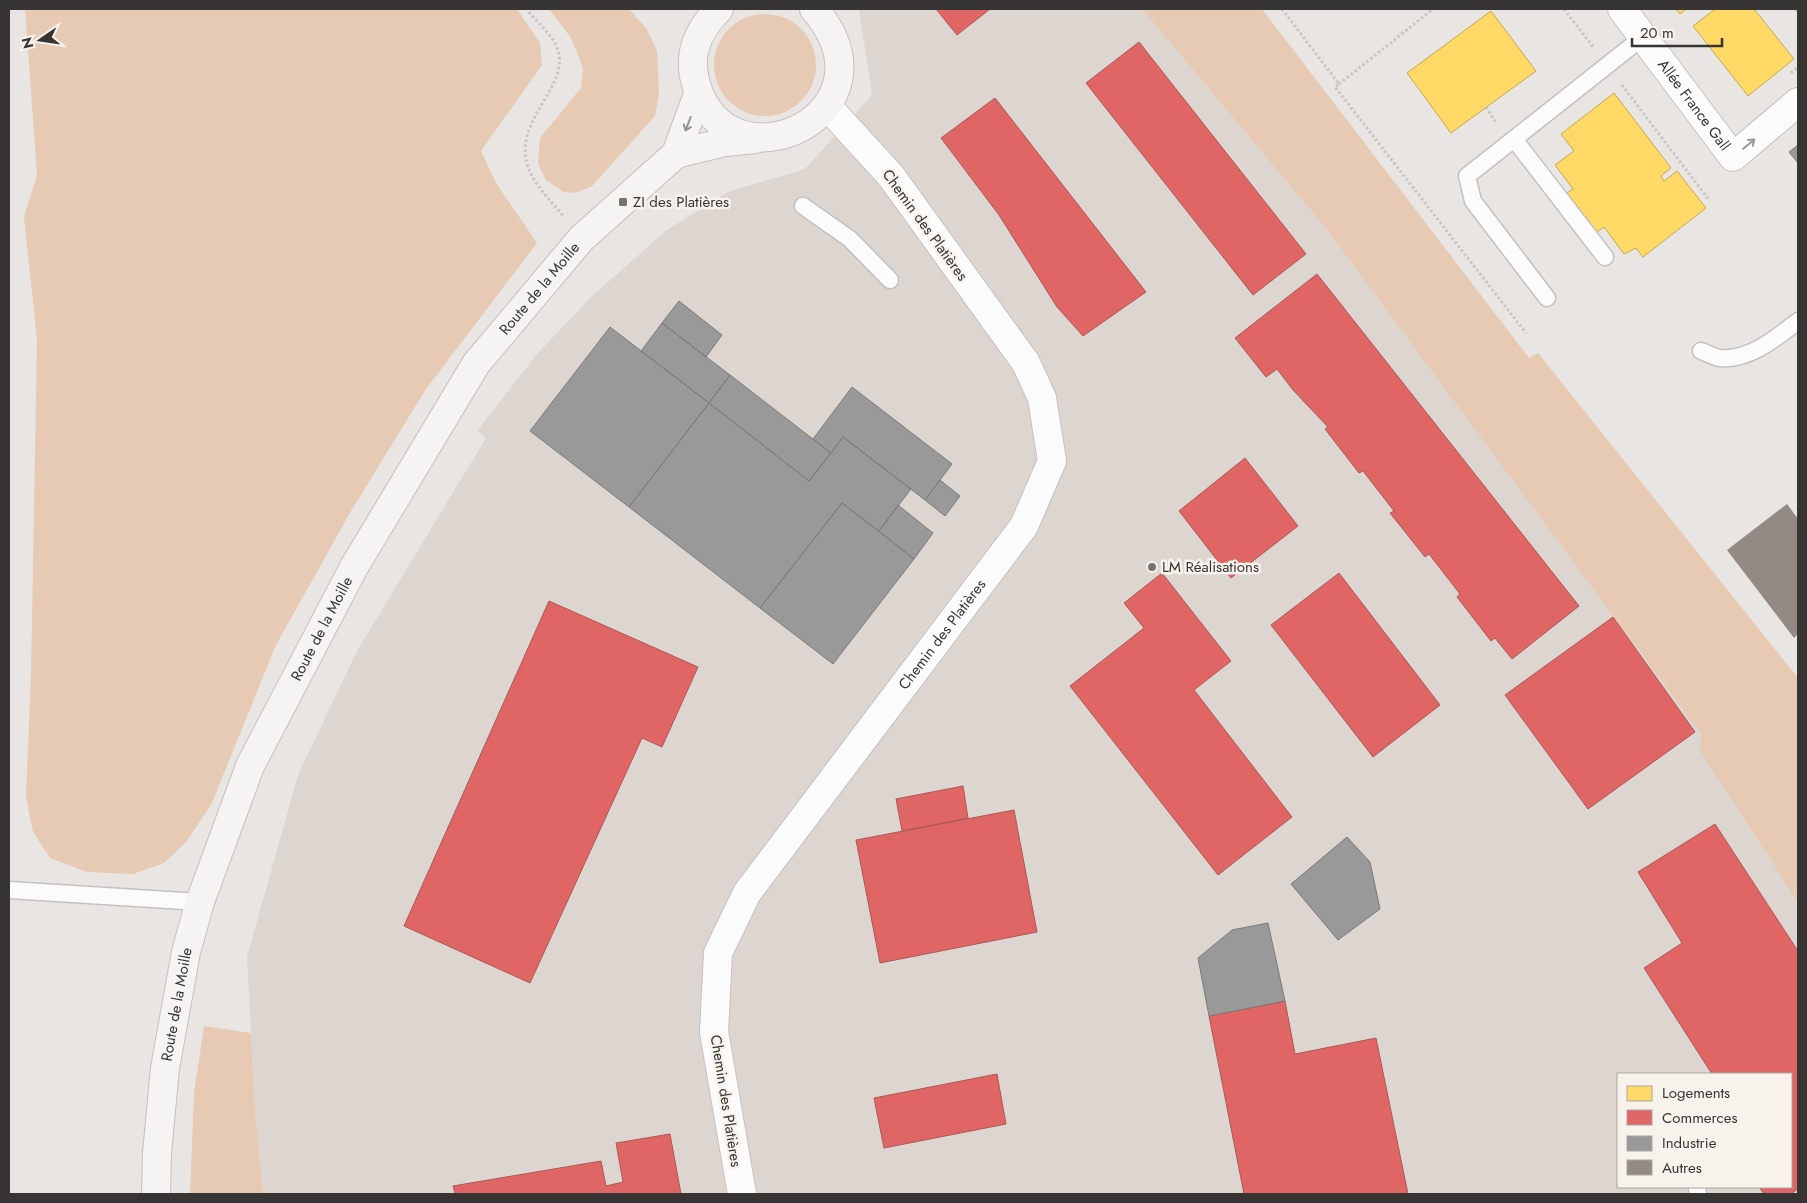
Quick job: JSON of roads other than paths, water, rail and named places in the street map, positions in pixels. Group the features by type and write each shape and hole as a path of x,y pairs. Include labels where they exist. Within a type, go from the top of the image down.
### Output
{"street":[{"path":"814,9 827,24 836,44 839,65 836,86 827,106"},
{"name":"Allée France Gall","path":"1622,9 1733,157 1798,102"},
{"path":"704,13 693,57 693,76 698,94 709,111 724,125 742,134 762,138"},
{"name":"Route de la Moille","path":"156,1194 156,1153 165,1068 186,952 200,902 250,766 354,567 476,364 581,239 676,154 698,94"},
{"name":"Route de la Moille","path":"676,154 725,142 787,135 809,124 827,106"},
{"name":"Chemin des Platières","path":"742,1194 714,1032 718,953 747,893 1024,526 1052,461 1042,398 1026,363 891,176 827,106"}],"lane":[{"path":"1547,298 1473,201 1467,176 1644,37"},
{"path":"1514,139 1605,256"},
{"path":"803,206 850,239 890,280"},
{"path":"1702,351 1719,358 1744,356 1776,338 1798,321"},
{"path":"9,890 200,902"}],"place":[{"name":"ZI des Platières","path":"623,202"},
{"name":"LM Réalisations","path":"1152,567"}]}
